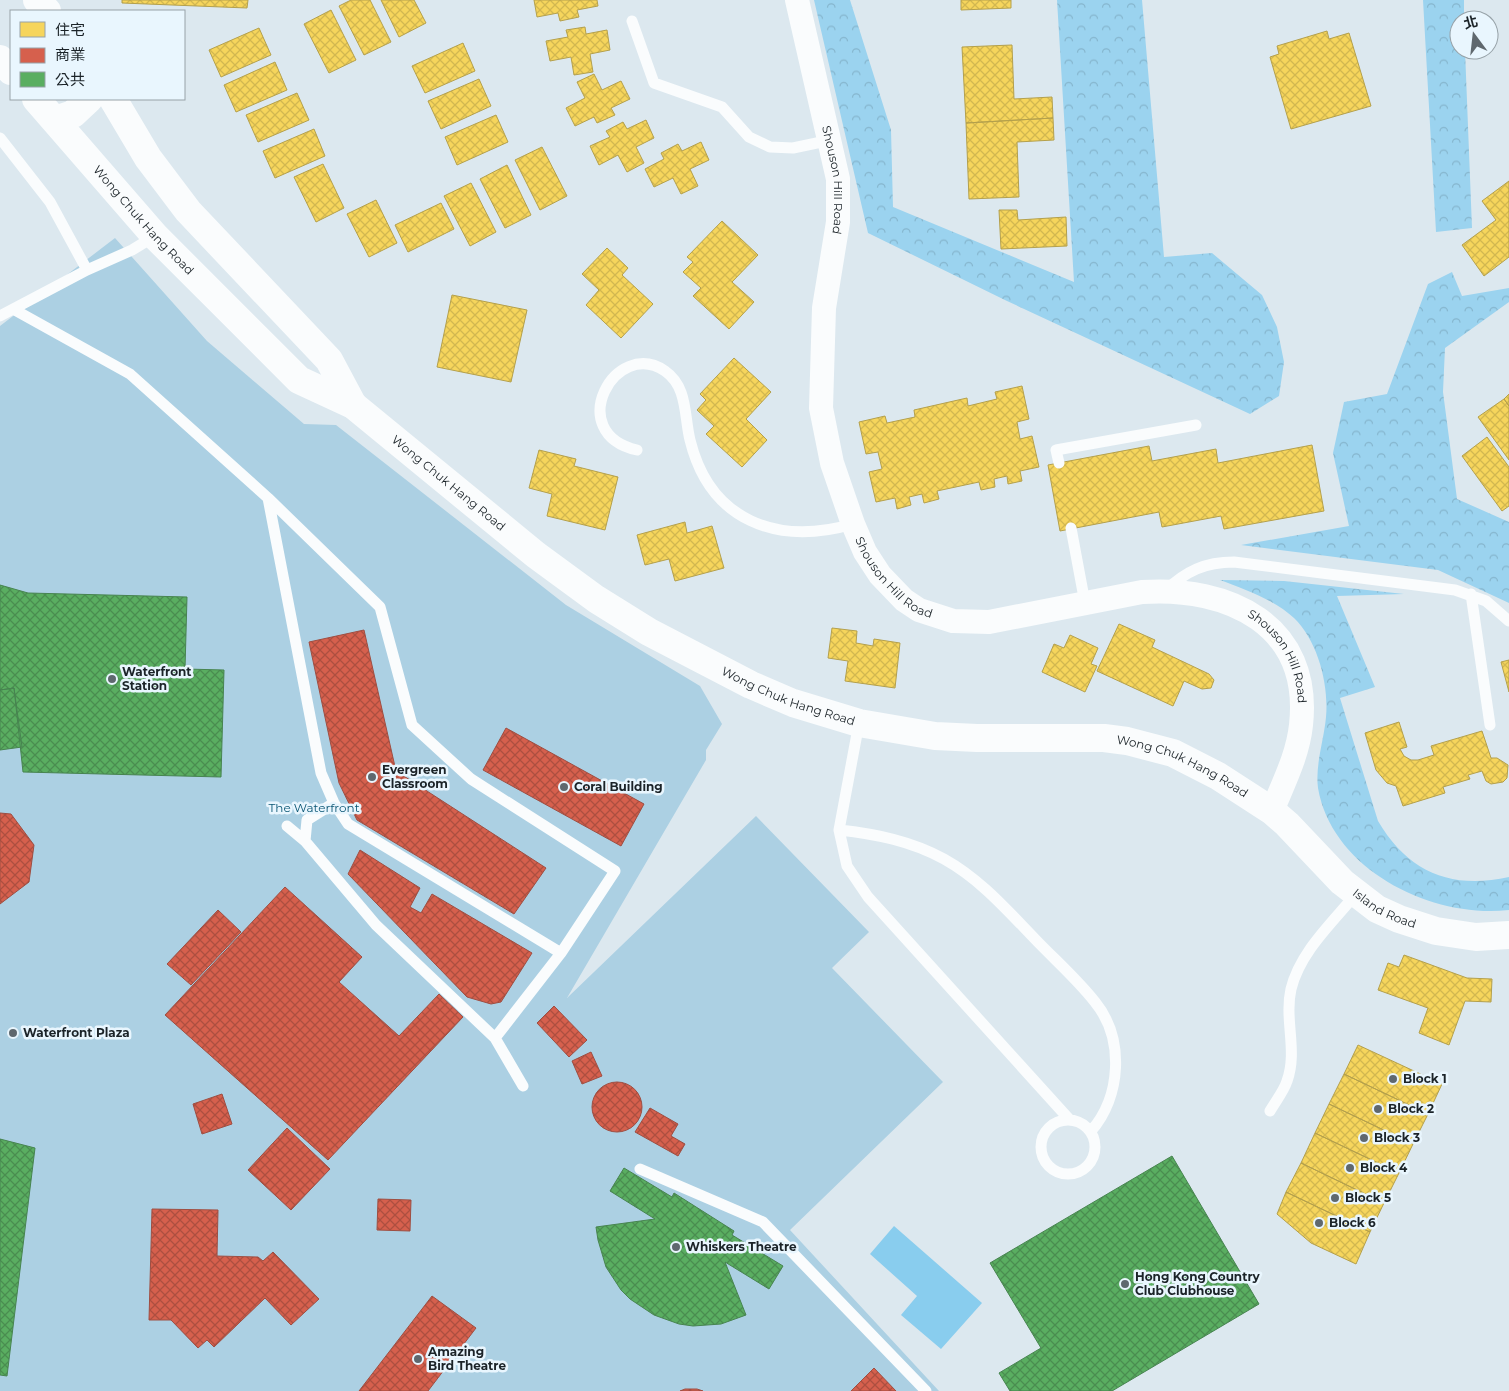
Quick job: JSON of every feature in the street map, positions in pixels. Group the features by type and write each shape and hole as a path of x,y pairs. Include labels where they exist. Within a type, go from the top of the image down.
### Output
{"main road":[{"path":"38,0 46,10"},
{"path":"0,59 10,70"},
{"name":"Wong Chuk Hang Road","path":"37,100 155,236 299,380 353,405 536,556 596,599 648,632 751,685 793,703 859,723 935,736 977,738 1083,737 1127,741 1166,751 1191,762 1244,791 1280,818"},
{"path":"55,120 73,114 88,100"},
{"name":"Wong Chuk Hang Road","path":"114,100 148,158 188,211 329,360 353,405"},
{"name":"Island Road","path":"1280,818 1325,866 1355,894 1399,920 1436,931 1476,937 1509,935"}],"street":[{"name":"Shouson Hill Road","path":"797,0 831,140 838,179 839,199 824,308 821,408 832,463 852,524 870,560 891,588 904,600 935,617 952,621 989,622 1142,592 1165,590 1211,598 1247,612 1275,632 1291,655 1301,690 1301,726 1280,818"}],"lane":[{"path":"632,21 654,83 722,107 749,138 770,147 793,148 831,140"},
{"path":"0,138 50,202 87,270"},
{"path":"0,316 87,270 132,250 155,236"},
{"path":"12,309 130,374 268,498 380,607 412,725 471,779 615,871 561,953 495,1038"},
{"path":"637,450 626,448 608,434 602,424 600,401 604,389 617,374 635,366 648,365 661,369 672,376 679,387 687,411 690,439 696,460 705,480 733,510 759,524 787,532 809,533 852,524"},
{"path":"1059,463 1056,450 1196,425"},
{"path":"268,498 321,773 334,803 348,824 561,953"},
{"path":"1071,528 1084,603"},
{"path":"1165,590 1178,578 1194,569 1207,564 1234,562 1455,590 1471,594 1497,609 1509,621"},
{"path":"1471,594 1490,725"},
{"path":"859,723 839,830 847,866 862,889 1070,1119"},
{"path":"305,841 307,820 334,803"},
{"path":"286,826 305,841 376,924 495,1038 523,1086"},
{"path":"839,830 866,833 902,842 944,859 966,873 987,889 1096,1003 1111,1036 1115,1070 1114,1087 1110,1103 1103,1118 1091,1131"},
{"path":"1270,1111 1287,1081 1289,1073 1292,1041 1288,1007 1295,976 1309,952 1355,894"},
{"path":"1070,1119 1082,1123 1091,1131 1095,1149 1088,1166 1078,1172 1066,1175 1054,1171 1044,1163 1040,1152 1041,1139 1047,1128 1057,1121 1070,1119"},
{"path":"640,1169 763,1222 926,1391"}],"green space":[{"path":"814,0 850,0 891,130 893,207 1074,282 1057,0 1142,0 1164,257 1212,253 1262,295 1277,327 1284,362 1279,396 1250,414 1007,301 868,233"},
{"path":"1423,0 1464,0 1464,10 1449,10 1449,60 1465,60 1472,228 1436,232"},
{"name":"The Waterfront","path":"115,238 207,341 304,424 336,425 566,605 700,686 722,724 706,750 706,760 567,998 756,816 869,932 832,968 943,1082 790,1230 939,1391 0,1391 0,326"},
{"path":"1452,272 1462,296 1509,288 1509,302 1445,348 1443,392 1457,499 1509,522 1509,603 1438,570 1241,545 1349,526 1333,453 1344,402 1387,394 1428,284"},
{"path":"1220,580 1284,581 1404,594 1337,596 1375,687 1340,698 1378,821 1390,839 1403,853 1417,865 1433,873 1468,881 1509,877 1509,910 1479,911 1449,906 1418,897 1390,883 1364,865 1343,843 1327,817 1318,788 1320,752 1326,717 1326,691 1320,664 1310,639 1294,618 1278,606"}],"shaded area":[{"path":"894,1226 982,1303 941,1349 901,1315 917,1296 870,1254"}],"building: 住宅":[{"path":"122,0 248,0 247,8 122,3"},
{"path":"351,0 370,0 391,42 364,55 339,6"},
{"path":"381,0 414,0 426,23 399,37"},
{"path":"534,0 597,0 598,6 577,10 579,17 560,21 558,13 537,17"},
{"path":"961,0 1011,0 1011,8 961,10"},
{"path":"331,10 356,60 329,73 304,24"},
{"path":"585,27 586,34 607,30 610,50 590,54 593,72 574,75 571,57 550,61 546,41 568,37 566,30"},
{"path":"259,28 271,55 221,77 209,50"},
{"path":"1327,31 1329,39 1349,33 1371,106 1291,129 1270,57 1279,54 1277,46"},
{"path":"463,43 475,71 425,93 412,66"},
{"path":"1012,45 1014,99 1052,97 1053,118 966,123 962,47"},
{"path":"275,62 287,90 236,112 224,85"},
{"path":"594,74 602,90 621,81 630,99 611,108 615,115 597,123 594,117 575,126 566,108 585,98 577,82"},
{"path":"479,79 491,106 441,129 428,101"},
{"path":"297,93 309,120 258,142 246,115"},
{"path":"496,115 508,142 457,165 445,137"},
{"path":"1053,118 1054,140 1017,142 1019,197 969,199 966,123"},
{"path":"646,120 654,138 636,147 644,163 627,172 618,155 599,165 590,146 610,137 606,131 623,122 627,129"},
{"path":"314,129 325,156 275,178 263,151"},
{"path":"701,142 709,160 690,169 698,186 681,194 673,178 654,187 645,169 664,159 661,153 678,144 682,151"},
{"path":"542,147 567,196 540,210 515,160"},
{"path":"323,164 344,208 316,222 294,177"},
{"path":"507,165 531,215 505,228 480,179"},
{"path":"1509,181 1509,257 1484,276 1462,245 1496,220 1482,201"},
{"path":"471,183 496,232 470,246 444,196"},
{"path":"376,200 397,243 369,257 347,214"},
{"path":"441,203 454,229 408,252 395,225"},
{"path":"999,210 1017,210 1018,220 1066,217 1067,246 1001,249"},
{"path":"722,221 758,255 732,282 754,302 729,329 693,296 701,288 683,272 693,262 687,257"},
{"path":"607,248 628,268 622,275 653,304 621,338 586,305 599,290 582,274"},
{"path":"452,295 527,310 511,382 437,367"},
{"path":"734,358 771,392 746,419 767,440 742,467 706,434 714,426 697,410 706,400 700,394"},
{"path":"1022,386 1029,419 1017,422 1020,439 1032,436 1039,467 1020,471 1022,481 1008,484 1007,476 994,479 995,487 981,490 979,482 937,491 939,499 924,503 922,494 909,497 911,505 897,509 895,498 876,502 869,472 882,469 878,452 866,454 859,422 885,416 887,423 915,417 914,410 967,398 968,406 997,399 995,392"},
{"path":"1509,394 1509,406 1504,399"},
{"path":"1504,399 1509,406 1509,460 1478,417"},
{"path":"1487,437 1509,467 1509,506 1502,511 1462,456"},
{"path":"1312,445 1324,511 1224,529 1221,516 1162,527 1159,512 1060,531 1048,465 1149,446 1152,461 1216,449 1218,463"},
{"path":"539,450 576,459 574,466 618,477 605,530 547,516 552,494 529,488"},
{"path":"685,522 687,533 712,526 724,568 675,581 669,559 645,565 637,535"},
{"path":"1119,624 1155,640 1152,647 1209,674 1214,680 1211,688 1202,689 1184,681 1173,706 1097,671"},
{"path":"832,628 857,631 856,643 873,646 874,639 900,643 895,688 845,681 848,661 828,658"},
{"path":"1070,635 1098,648 1091,664 1097,666 1085,692 1042,672 1054,644 1064,648"},
{"path":"1509,660 1509,692 1501,662"},
{"path":"1399,722 1407,747 1400,749 1404,756 1411,760 1434,755 1431,746 1482,731 1491,758 1497,758 1508,765 1507,778 1503,782 1491,784 1486,781 1482,771 1468,775 1470,779 1443,787 1445,793 1403,806 1396,786 1387,783 1376,770 1365,733"},
{"path":"1404,955 1467,978 1492,979 1491,1002 1465,1001 1449,1045 1419,1033 1428,1008 1378,990 1388,963 1399,967"},
{"name":"Block 1","path":"1358,1045 1442,1084 1428,1114 1344,1074"},
{"name":"Block 2","path":"1344,1074 1428,1114 1413,1144 1329,1104"},
{"name":"Block 3","path":"1329,1104 1413,1144 1399,1173 1315,1133"},
{"name":"Block 4","path":"1315,1133 1399,1173 1384,1203 1301,1163"},
{"name":"Block 5","path":"1301,1163 1384,1203 1370,1232 1286,1192"},
{"name":"Block 6","path":"1286,1192 1370,1232 1356,1264 1311,1243 1277,1214"}],"building: 商業":[{"name":"Evergreen Classroom","path":"364,630 396,771 546,868 514,914 357,820 339,783 309,642"},
{"name":"Coral Building","path":"506,728 644,804 621,846 483,770"},
{"path":"0,813 11,814 34,845 29,882 0,904"},
{"path":"360,850 420,888 410,907 421,913 432,894 532,953 501,1002 491,1004 467,997 348,874"},
{"path":"285,887 362,957 339,982 399,1036 439,994 463,1017 328,1160 165,1015"},
{"path":"218,910 241,932 191,985 167,964"},
{"path":"554,1006 587,1040 569,1057 537,1023"},
{"path":"591,1052 602,1076 582,1084 572,1061"},
{"path":"612,1082 622,1082 635,1089 642,1102 642,1112 635,1125 622,1132 612,1132 603,1128 596,1121 592,1112 592,1102 596,1093 603,1086"},
{"path":"222,1094 232,1124 202,1134 193,1104"},
{"path":"650,1108 678,1124 671,1136 685,1144 678,1156 635,1132"},
{"path":"287,1128 330,1169 291,1210 248,1170"},
{"path":"378,1199 411,1200 410,1231 377,1230"},
{"path":"152,1209 218,1210 217,1256 258,1257 263,1261 273,1252 319,1299 291,1325 265,1298 214,1347 207,1340 198,1348 171,1320 149,1320"},
{"name":"Amazing Bird Theatre","path":"432,1296 476,1328 428,1391 359,1391"},
{"path":"874,1368 896,1391 851,1391"},
{"path":"697,1389 703,1391 680,1391"}],"building: 公共":[{"name":"Waterfront Station","path":"0,585 28,593 187,597 185,669 224,670 221,777 23,772 14,688 0,690"},
{"path":"14,688 22,747 0,750 0,690"},
{"path":"0,1139 35,1148 7,1376 0,1375"},
{"name":"Hong Kong Country Club Clubhouse","path":"1172,1156 1259,1304 1112,1391 1010,1391 999,1373 1041,1348 990,1263"},
{"name":"Whiskers Theatre","path":"624,1168 672,1197 674,1193 734,1231 732,1235 783,1266 769,1289 725,1262 746,1315 721,1324 693,1326 679,1324 654,1315 630,1299 621,1290 606,1267 596,1227 655,1219 610,1191"}],"place":[{"name":"Waterfront Station","path":"112,679"},
{"name":"Evergreen Classroom","path":"372,777"},
{"name":"Coral Building","path":"564,787"},
{"name":"Waterfront Plaza","path":"13,1033"},
{"name":"Block 1","path":"1393,1079"},
{"name":"Block 2","path":"1378,1109"},
{"name":"Block 3","path":"1364,1138"},
{"name":"Block 4","path":"1350,1168"},
{"name":"Block 5","path":"1335,1198"},
{"name":"Block 6","path":"1319,1223"},
{"name":"Whiskers Theatre","path":"676,1247"},
{"name":"Hong Kong Country Club Clubhouse","path":"1125,1284"},
{"name":"Amazing Bird Theatre","path":"418,1359"}]}
